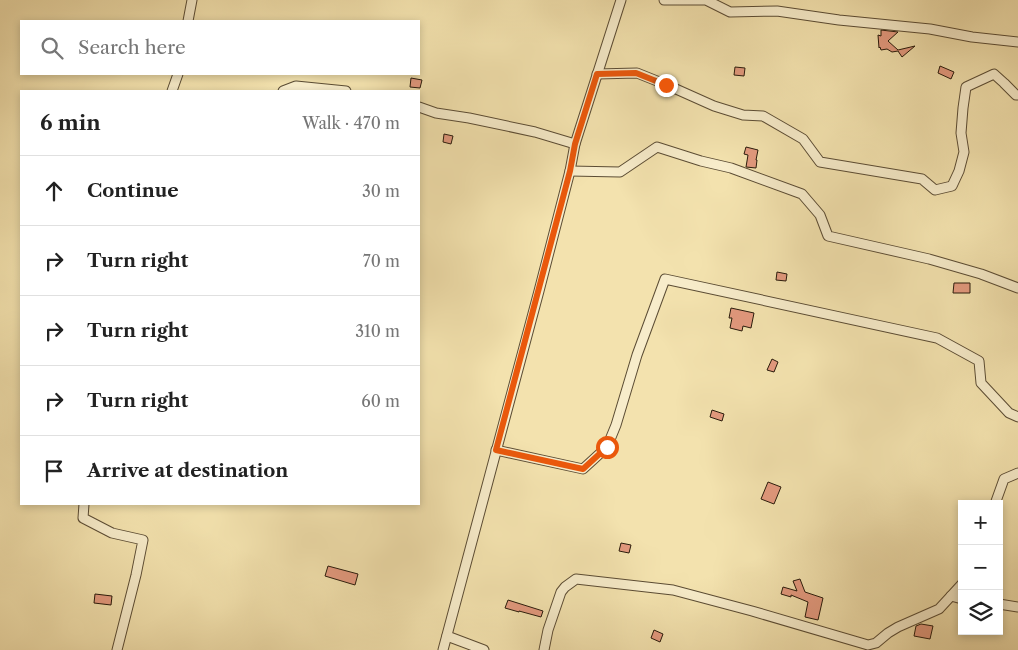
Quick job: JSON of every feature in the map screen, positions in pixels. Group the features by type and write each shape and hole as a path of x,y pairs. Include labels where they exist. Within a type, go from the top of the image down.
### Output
{"street":[{"path":"188,20 192,0"},
{"path":"443,650 570,171 575,144 621,0"},
{"path":"664,0 706,0 730,12 777,11 839,20 930,29 972,37 1018,42"},
{"path":"597,74 636,73 714,106 743,115 763,116 803,139 820,162 922,179 935,190 952,186 959,171 964,152 961,133 962,108 966,87 994,74 1018,95"},
{"path":"172,90 178,75"},
{"path":"286,90 296,86 336,90"},
{"path":"420,107 436,113 536,132 575,144"},
{"path":"570,171 620,172 657,147 731,168 802,194 820,215 828,236 929,259 981,274 1018,288"},
{"path":"496,450 583,469 607,447 616,425 637,355 665,279 937,338 979,361 982,383 1009,413 1018,417"},
{"path":"996,500 1004,478 1018,473"},
{"path":"84,505 82,518 112,532 143,540 117,650"},
{"path":"544,650 548,630 561,592 576,579 673,590 752,611 869,647 898,627 939,609 958,588"},
{"path":"951,596 958,599"},
{"path":"1003,605 1018,607"},
{"path":"447,636 484,650"}],"building":[{"path":"881,30 898,32 888,41 898,50 915,46 902,57 898,51 881,50 879,48 878,35 881,36"},
{"path":"940,66 954,72 951,79 938,73"},
{"path":"735,67 745,68 744,76 734,75"},
{"path":"411,78 422,80 420,88 410,87"},
{"path":"444,134 453,136 451,144 443,142"},
{"path":"746,147 758,150 756,168 746,167 748,155 744,154"},
{"path":"777,272 787,274 786,281 776,280"},
{"path":"954,283 970,283 970,293 953,293"},
{"path":"731,308 754,313 751,328 743,326 742,331 730,328"},
{"path":"772,359 778,362 774,372 767,370"},
{"path":"712,410 724,414 722,421 710,417"},
{"path":"768,482 781,487 774,504 761,499"},
{"path":"621,543 631,545 629,553 619,551"},
{"path":"328,566 358,574 355,585 325,576"},
{"path":"800,579 805,592 823,598 818,620 805,617 808,602 791,595 791,597 781,594 783,587 797,591 793,581"},
{"path":"95,594 112,596 111,605 94,603"},
{"path":"508,600 543,611 541,617 505,608"},
{"path":"921,624 933,626 930,639 914,636 916,626"},
{"path":"654,630 663,634 660,642 651,638"}],"route":[{"path":"607,447 583,469 496,450 570,171 575,144 597,74 636,73 666,85"}]}
